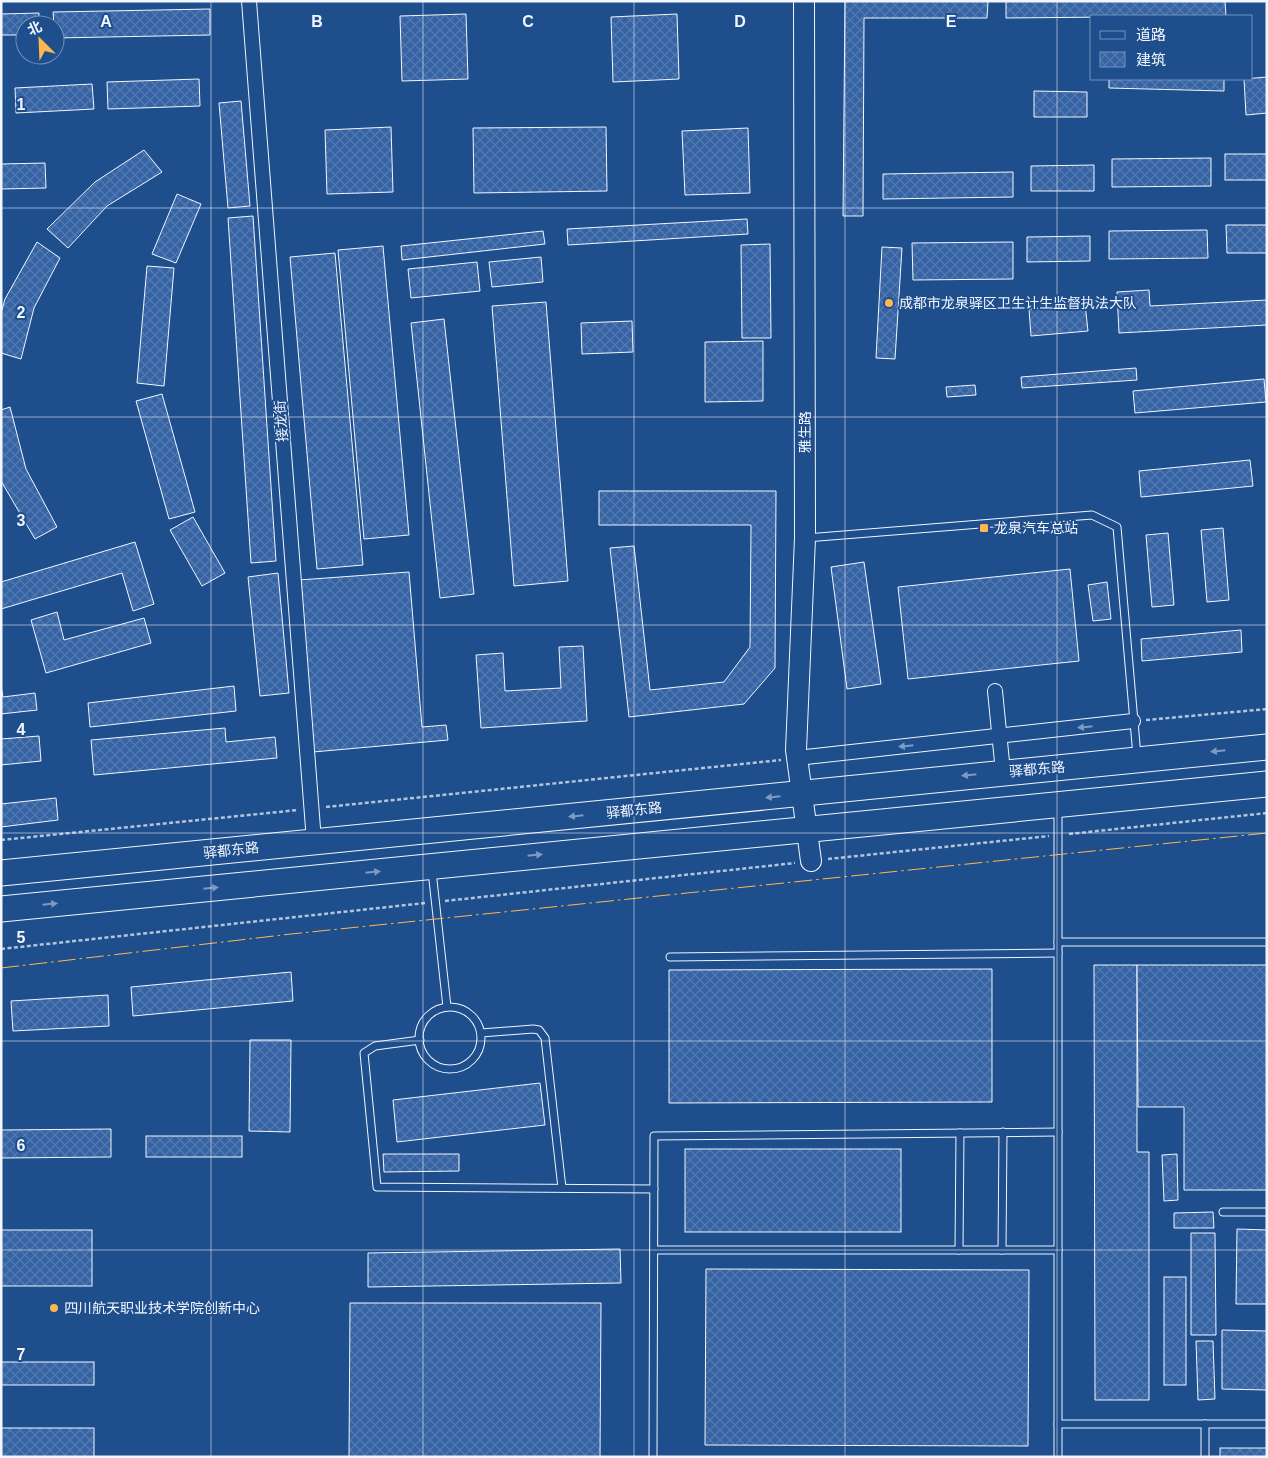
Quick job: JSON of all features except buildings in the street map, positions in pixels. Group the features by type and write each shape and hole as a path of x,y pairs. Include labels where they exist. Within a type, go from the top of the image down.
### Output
{"highway":[{"name":"驿都东路","path":"1,873 1267,747"},
{"path":"1,909 805,828 1267,784"}],"street":[{"name":"接龙街","path":"249,1 314,841"},
{"name":"雅生路","path":"804,1 805,538 797,758 805,828 811,861"},
{"path":"995,691 1003,772"},
{"path":"797,758 1133,721"}],"lane":[{"path":"805,538 1092,515 1117,527 1133,721 1138,759"},
{"path":"1058,805 1058,1457"},
{"path":"431,866 447,1007"},
{"path":"1058,942 1267,942"},
{"path":"670,957 1058,953"},
{"path":"447,1007 463,1009 472,1015 478,1023 481,1033 481,1044 478,1053 466,1064 452,1069 442,1068 433,1063 426,1056 420,1040 421,1028 426,1019 433,1012 447,1007"},
{"path":"481,1033 534,1029 539,1030 545,1038 562,1188"},
{"path":"420,1040 375,1046 364,1053 377,1186 654,1189"},
{"path":"1002,1250 1003,1132"},
{"path":"653,1457 654,1136 1058,1132"},
{"path":"959,1250 960,1133"},
{"path":"1223,1212 1267,1212"},
{"path":"654,1250 1058,1250"},
{"path":"1058,1424 1267,1424"},
{"path":"1205,1424 1205,1457"}],"path":[{"path":"1133,721 1267,709"},
{"path":"1,840 797,758"},
{"path":"1,949 1267,813"}],"power":[{"path":"1,968 291,934 1267,833"}],"place":[{"name":"成都市龙泉驿区卫生计生监督执法大队","path":"889,303"},
{"name":"龙泉汽车总站","path":"984,528"},
{"name":"四川航天职业技术学院创新中心","path":"54,1308"}]}
